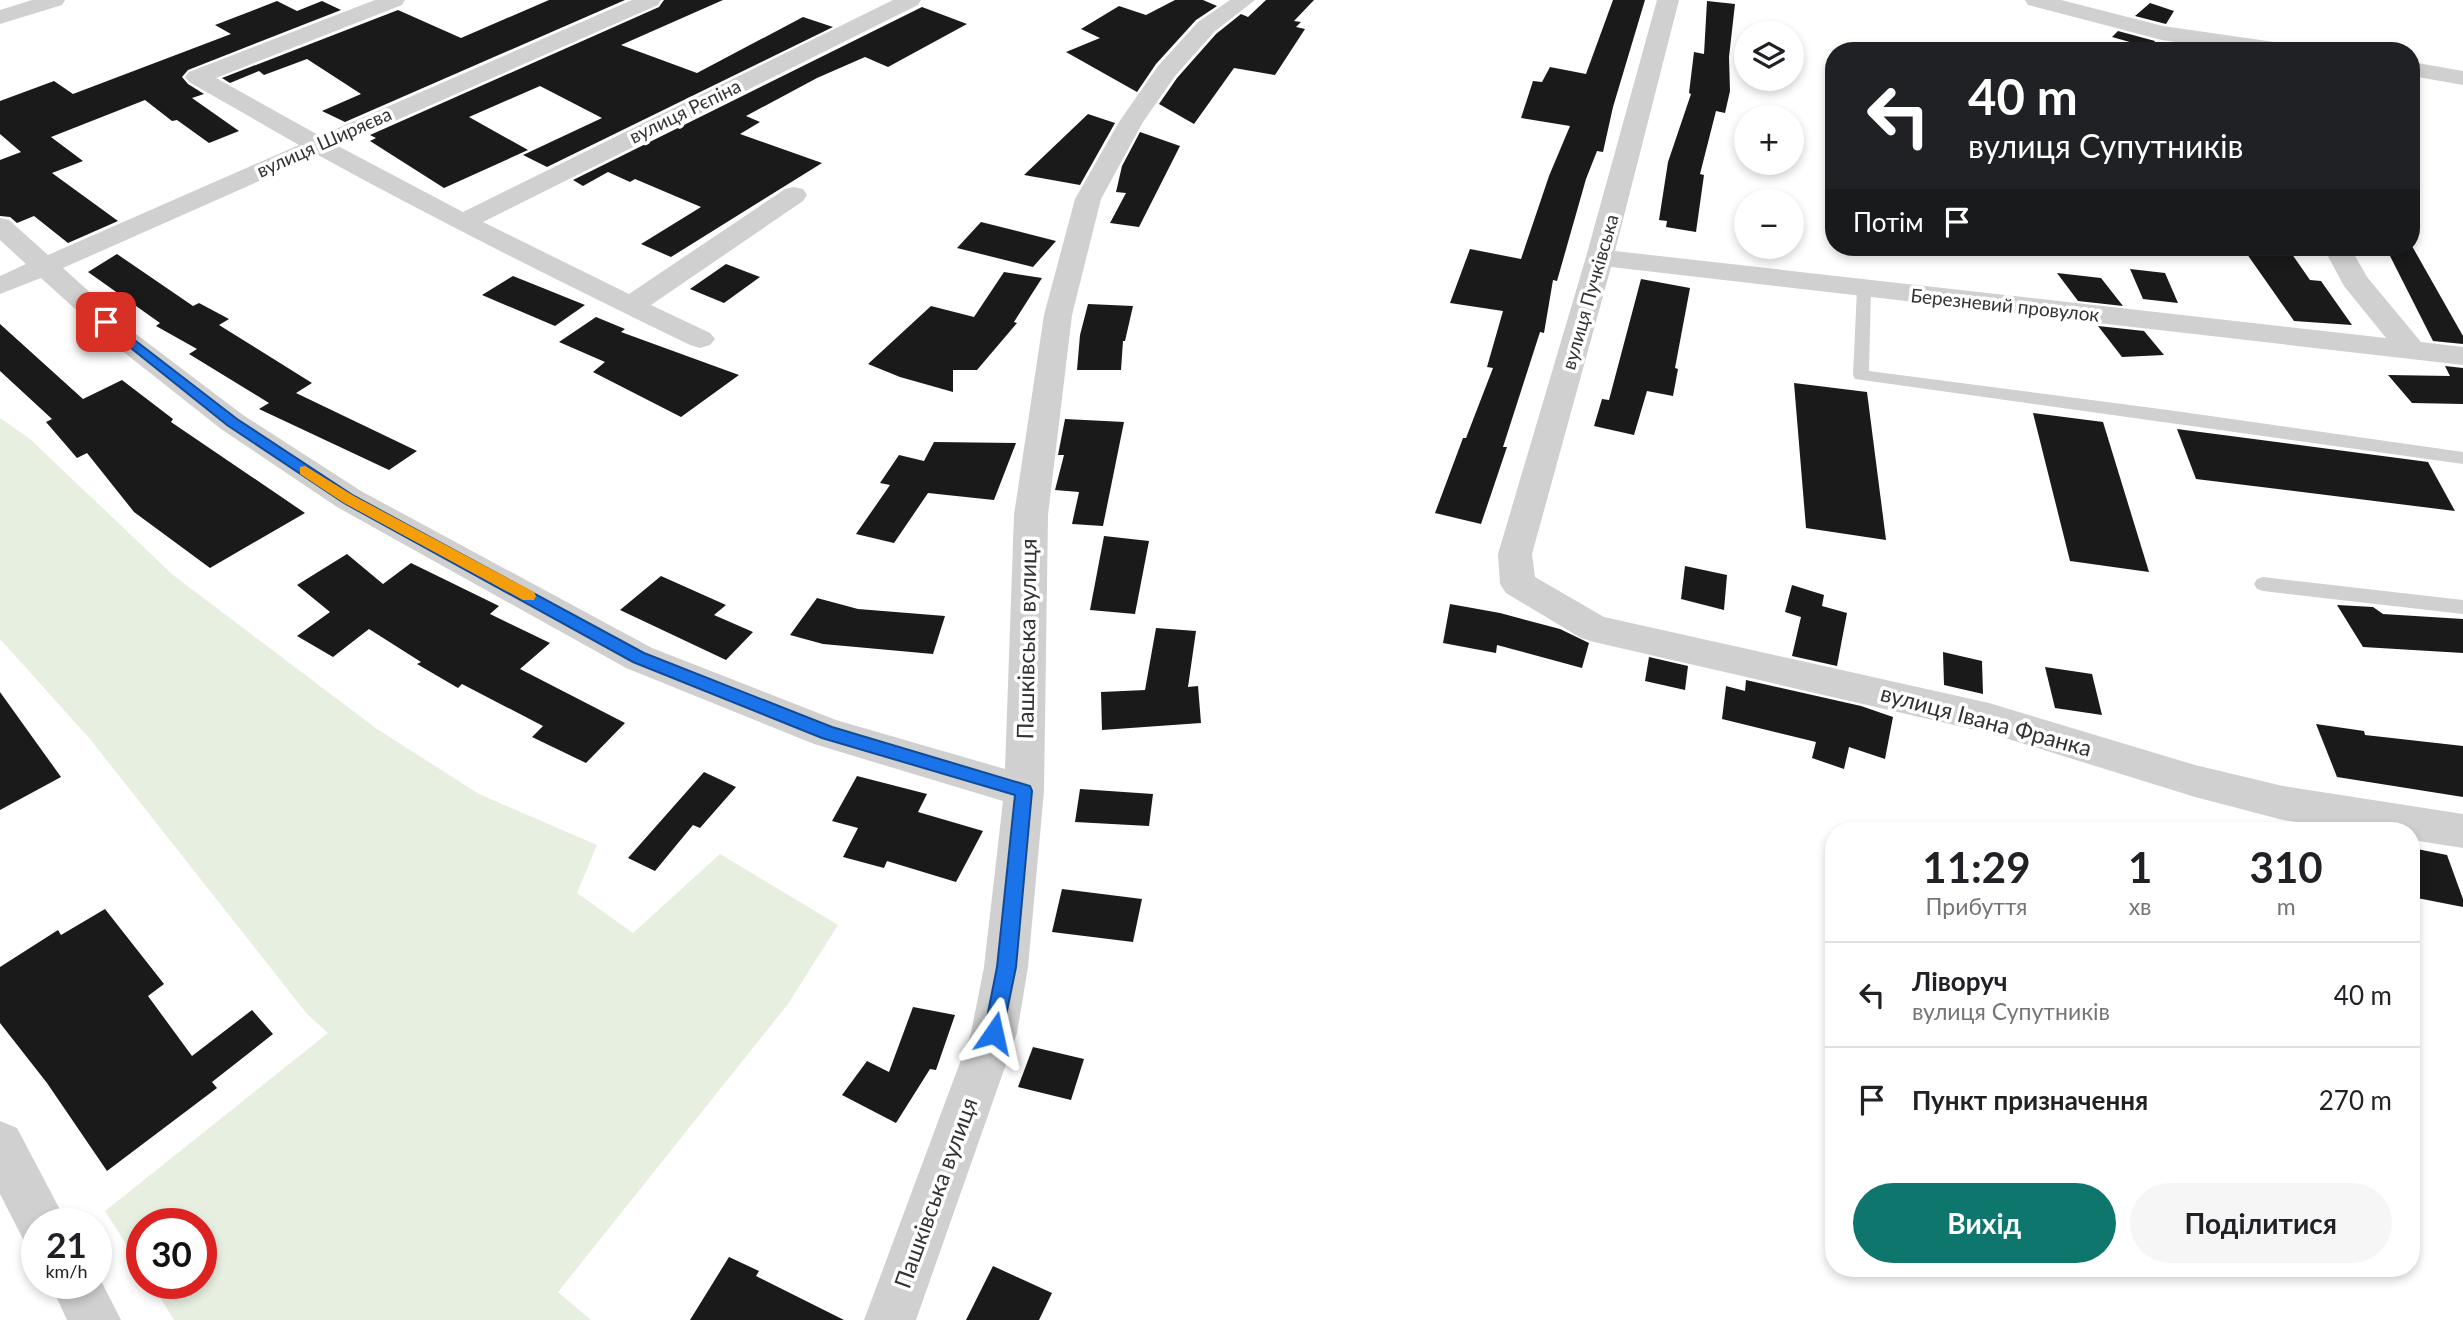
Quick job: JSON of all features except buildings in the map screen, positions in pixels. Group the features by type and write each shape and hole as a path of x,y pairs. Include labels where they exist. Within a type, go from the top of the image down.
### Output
{"street":[{"path":"0,18 54,0"},
{"path":"394,0 197,77 315,146 461,223 700,339"},
{"name":"вулиця Ширяєва","path":"0,286 650,0"},
{"name":"вулиця Рєпіна","path":"461,223 911,0"},
{"name":"Пашківська вулиця","path":"890,1320 994,1033 1006,967 1024,791 1031,516 1058,315 1088,199 1131,122 1166,71 1206,27 1244,0"},
{"name":"вулиця Пучківська","path":"1518,584 1515,554 1600,257 1668,0"},
{"path":"2036,0 2168,42"},
{"path":"2420,70 2463,78"},
{"path":"630,306 794,195"},
{"path":"0,226 126,340 232,422 349,499 639,657 828,733 1024,791"},
{"path":"2342,256 2354,280 2410,349"},
{"name":"Березневий провулок","path":"1600,257 2463,356"},
{"name":"вулиця Івана Франка","path":"1518,584 1594,628 1989,718 2195,781 2283,803 2405,822"},
{"name":"вулиця Івана Франка","path":"2420,824 2463,831"},
{"path":"0,1145 35,1208"},
{"path":"84,1299 95,1320"}],"lane":[{"path":"1864,289 1861,375 2168,415 2463,458"},
{"path":"2263,584 2463,607"}],"shaded area":[{"path":"0,418 30,439 173,575 377,729 479,794 597,845 577,893 633,933 720,854 838,925 788,1004 558,1292 591,1320 174,1320 161,1299 217,1299 217,1208 126,1208 126,1244 112,1222 112,1208 109,1208 328,1033 307,1014 90,739 0,639"}],"slow traffic":[{"path":"305,470 349,499 529,596"}],"route":[{"path":"106,322 232,422 349,499 639,657 828,733 1024,791 1006,967 994,1033"}]}
